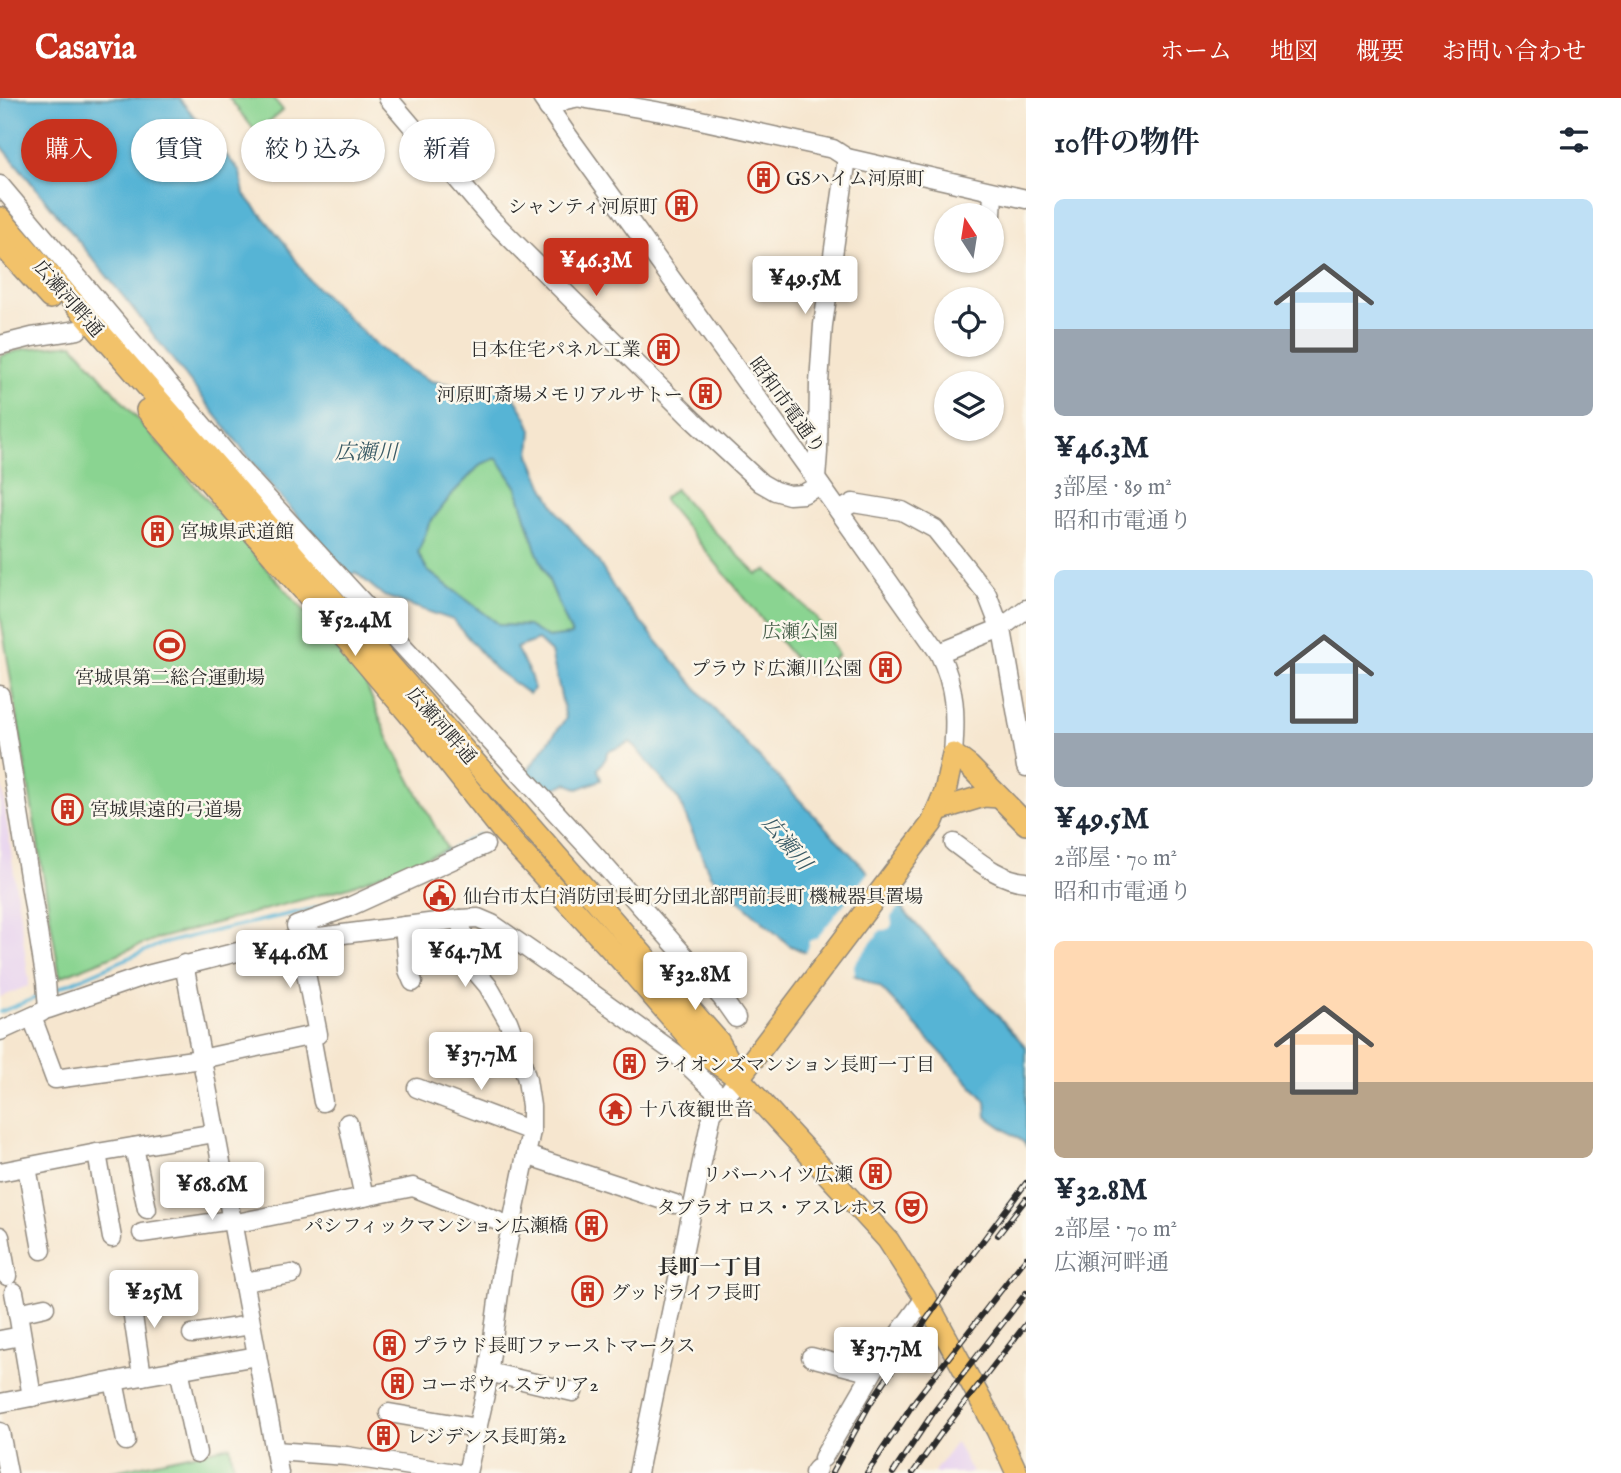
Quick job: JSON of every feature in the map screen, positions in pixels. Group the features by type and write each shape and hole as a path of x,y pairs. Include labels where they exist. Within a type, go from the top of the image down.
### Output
{"main road":[{"name":"広瀬河畔通","path":"0,218 719,1042 739,1078"},
{"name":"広瀬河畔通","path":"0,243 350,644 505,833 703,1054 739,1078 888,1240 925,1298 997,1430 1017,1473"},
{"path":"739,1078 925,833 945,792 953,754 969,766 1026,824"},
{"path":"938,810 984,796 999,797"}],"street":[{"path":"388,98 492,220 594,323 761,483 789,495 803,494 818,482 819,383 823,325 847,158"},
{"path":"545,103 575,98"},
{"path":"581,98 673,106 833,149 847,158 1026,199"},
{"name":"昭和市電通り","path":"545,103 939,653 951,685 956,711 953,754"},
{"path":"0,185 233,461 595,855 722,998 736,1018"},
{"path":"993,192 993,203"},
{"path":"0,345 78,330"},
{"path":"839,512 853,503 902,511 934,529 987,594 1001,628 1020,699 1026,767"},
{"path":"939,653 1001,628 1026,609"},
{"path":"0,695 46,982 42,1010 55,1079 201,1059 318,1034 298,932"},
{"path":"954,843 1002,877 1026,882"},
{"path":"0,1031 42,1010 147,975 273,943 485,845"},
{"path":"298,932 404,926 478,918 492,924 675,1053 723,1099"},
{"path":"460,919 467,954 508,1021 527,1080 531,1106 531,1131 510,1226 488,1372 467,1473"},
{"path":"404,926 408,970 412,982"},
{"path":"184,964 278,1473"},
{"path":"638,1026 658,1003"},
{"path":"311,1036 323,1102"},
{"path":"638,1473 712,1113 739,1078"},
{"path":"417,1088 531,1131"},
{"path":"348,1123 364,1197"},
{"path":"0,1172 215,1133"},
{"path":"134,1147 147,1209"},
{"path":"97,1153 112,1238"},
{"path":"526,1155 675,1204"},
{"path":"27,1167 42,1250"},
{"path":"142,1233 232,1222 413,1187 510,1226"},
{"path":"0,1236 18,1313 32,1396"},
{"path":"243,1282 292,1274"},
{"path":"129,1290 142,1376"},
{"path":"818,1466 872,1373 925,1298"},
{"path":"18,1313 45,1307"},
{"path":"192,1334 251,1325"},
{"path":"0,1340 21,1336"},
{"path":"0,1403 257,1356"},
{"path":"811,1357 872,1373"},
{"path":"179,1369 197,1453"},
{"path":"488,1372 573,1392"},
{"path":"114,1381 126,1441"},
{"path":"389,1413 477,1428"},
{"path":"0,1432 8,1473"},
{"path":"275,1451 347,1456 455,1473"}],"shaded area":[{"path":"0,774 29,981 28,986 0,997"},
{"path":"956,1442 972,1473 933,1473"}],"green space":[{"path":"229,98 273,98 283,110 272,119 246,119"},
{"name":"宮城県第二総合運動場","path":"73,344 364,679 388,738 447,849 349,887 153,940 60,977 0,613 0,356 24,349"},
{"path":"497,457 517,488 536,550 572,635 548,638 528,626 500,625 428,571 418,553 429,524 454,492 481,464"},
{"name":"広瀬公園","path":"675,489 757,574 767,570 816,617 838,655 808,675 663,499"},
{"path":"230,1446 235,1473 106,1473"}],"water":[{"name":"広瀬川","path":"0,98 179,98 196,119 131,119 131,182 227,182 227,156 240,172 244,194 284,242 309,280 375,344 408,369 431,381 503,391 513,395 532,430 530,455 543,486 559,514 598,561 618,595 719,715 897,903 1026,1047 1026,1146 987,1117 986,1101 880,987 789,945 710,875 679,800 631,742 607,752 598,769 601,780 578,789 567,783 547,792 523,777 566,718 551,652 538,640 516,648 530,674 534,689 529,694 495,669 453,620 384,596 355,572 350,576 272,487 31,182 117,182 117,119 21,119 21,170 0,144","holes":["497,458 517,488 536,550 572,635 548,638 528,626 500,625 428,571 418,553 429,524 454,492 481,464"]}],"pier":[{"path":"870,870 902,903 891,917 890,928 881,930 854,965 855,973 851,977 803,956 809,941 817,938 847,900 847,892 855,889"}],"waterway":[{"path":"430,861 478,835"},
{"path":"54,990 161,944 325,906 365,890"},
{"path":"0,1012 40,996"}],"railway":[{"path":"832,1473 871,1402 910,1343 1026,1183"},
{"path":"998,1235 1026,1199"},
{"path":"867,1473 917,1398 1026,1258"},
{"path":"893,1473 933,1413 1026,1293"},
{"path":"913,1473 1026,1324"}],"place":[{"name":"GSハイム河原町","path":"763,178"},
{"name":"シャンティ河原町","path":"681,206"},
{"name":"日本住宅パネル工業","path":"664,349"},
{"name":"河原町斎場メモリアルサトー","path":"706,394"},
{"name":"宮城県武道館","path":"157,531"},
{"name":"宮城県第二総合運動場","path":"170,646"},
{"name":"プラウド広瀬川公園","path":"885,668"},
{"name":"宮城県遠的弓道場","path":"67,809"},
{"name":"仙台市太白消防団長町分団北部門前長町 機械器具置場","path":"440,896"},
{"name":"ライオンズマンション長町一丁目","path":"630,1064"},
{"name":"十八夜観世音","path":"616,1109"},
{"name":"リバーハイツ広瀬","path":"876,1174"},
{"name":"タブラオ ロス・アスレホス","path":"911,1207"},
{"name":"パシフィックマンション広瀬橋","path":"591,1225"},
{"name":"グッドライフ長町","path":"588,1292"},
{"name":"プラウド長町ファーストマークス","path":"389,1345"},
{"name":"コーポウィステリア2","path":"397,1384"},
{"name":"レジデンス長町第2","path":"384,1436"}],"district":[{"name":"長町一丁目","path":"710,1267"}]}
